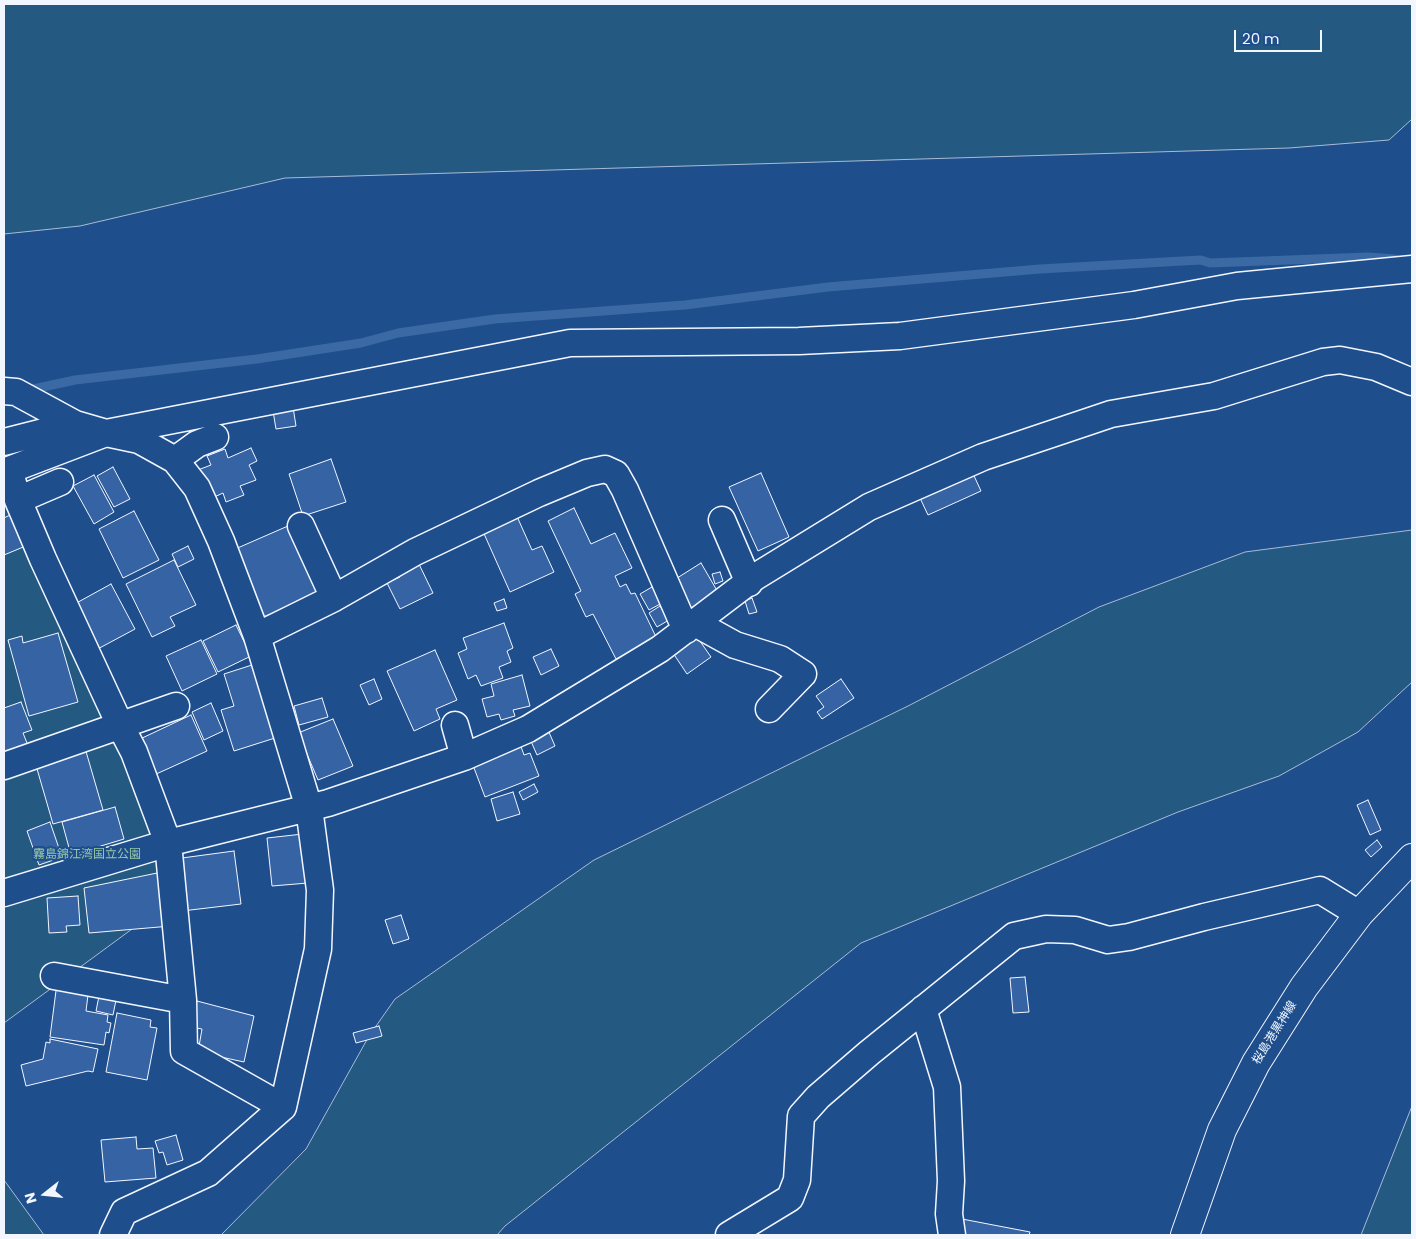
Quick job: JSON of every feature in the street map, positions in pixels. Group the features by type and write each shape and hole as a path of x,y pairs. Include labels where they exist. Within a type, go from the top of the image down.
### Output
{"main road":[{"name":"桜島港黒神線","path":"1185,1235 1222,1130 1256,1064 1304,987 1359,914 1412,858"}],"street":[{"path":"283,1107 184,1051 183,1000 168,843 134,752 47,567 18,500 9,470 106,433 570,343 799,341 900,336 1134,305 1237,286 1412,269"},
{"path":"4,893 168,843 328,804 464,756 528,729 660,649 749,584 755,577 869,507 983,457 1111,414 1214,396 1323,362 1340,360 1376,367 1412,382"},
{"path":"4,391 16,392 75,424 139,440 175,460 197,488 221,541 257,636 309,808 320,890 318,950 283,1107 208,1173 124,1212 113,1235"},
{"path":"4,442 75,424"},
{"path":"175,460 197,444 215,437"},
{"path":"257,636 334,598 415,552 539,493 587,473 605,469 616,474 626,490 690,626 736,645 780,659 803,674 769,709"},
{"path":"18,500 60,482"},
{"path":"722,520 749,584"},
{"path":"301,526 334,598"},
{"path":"4,766 176,706"},
{"path":"455,725 464,756"},
{"path":"729,1235 790,1198 797,1180 801,1116 818,1097 869,1052 1014,936 1046,928 1075,930 1108,940 1129,937 1320,890 1359,914"},
{"path":"54,976 183,1000"},
{"path":"923,1009 947,1086 951,1181 949,1214 952,1235"}],"green space":[{"path":"4,4 1412,4 1412,119 1389,140 1289,148 285,178 80,226 4,234"},
{"name":"霧島錦江湾国立公園","path":"4,479 192,885 4,1023"},
{"path":"1412,530 1412,682 1358,732 1279,776 1178,812 861,943 505,1226 497,1235 221,1235 306,1149 369,1036 395,999 594,860 910,705 1099,607 1245,552"},
{"path":"1412,1106 1412,1235 1361,1235"},
{"path":"4,1180 44,1235 4,1235"}],"building":[{"path":"293,407 296,426 276,429 273,411"},
{"path":"251,448 257,461 249,465 256,480 240,486 244,495 226,502 223,493 210,499 198,470 211,465 207,456 225,449 228,458"},
{"path":"331,459 346,502 303,516 289,474"},
{"path":"113,467 130,499 114,507 97,476"},
{"path":"970,467 981,491 928,515 920,498"},
{"path":"761,473 789,537 758,551 729,487"},
{"path":"94,475 114,512 94,524 73,486"},
{"path":"574,508 591,544 615,533 632,568 615,576 620,587 626,584 631,594 635,593 657,639 616,659 593,614 586,617 575,594 581,591 548,521"},
{"path":"134,511 159,560 123,578 99,529"},
{"path":"515,512 532,550 542,546 554,572 510,592 481,527"},
{"path":"14,513 28,545 4,555 4,518"},
{"path":"288,526 301,558 309,554 324,591 261,618 233,550"},
{"path":"188,546 194,559 178,567 172,554"},
{"path":"416,558 433,593 400,609 387,583 400,577 396,568"},
{"path":"174,560 196,605 170,617 175,626 152,637 126,584"},
{"path":"701,563 719,594 692,610 674,580"},
{"path":"720,572 723,581 715,584 712,574"},
{"path":"111,584 135,629 94,651 71,606"},
{"path":"652,587 662,603 649,610 640,594"},
{"path":"752,598 757,612 749,614 745,601"},
{"path":"504,599 507,608 497,611 494,603"},
{"path":"660,606 669,620 657,627 649,613"},
{"path":"504,623 513,648 507,651 511,662 499,667 503,678 481,686 476,675 468,679 458,653 467,649 463,638"},
{"path":"236,625 251,656 218,672 203,641"},
{"path":"58,633 78,702 29,716 8,640 22,636 23,643"},
{"path":"695,634 711,657 687,674 671,650"},
{"path":"201,640 217,674 182,691 166,656"},
{"path":"551,649 559,666 541,675 533,657"},
{"path":"435,650 457,700 436,709 440,719 414,731 387,671"},
{"path":"252,665 275,738 234,751 221,710 234,706 224,674"},
{"path":"522,675 530,706 513,710 515,716 501,720 499,714 487,717 482,699 494,696 491,684"},
{"path":"374,679 382,699 369,705 360,685"},
{"path":"841,679 854,698 822,719 817,712 824,707 816,696"},
{"path":"322,698 328,717 299,725 294,706"},
{"path":"21,702 32,730 23,733 29,748 4,758 4,708"},
{"path":"211,703 223,731 204,740 192,712"},
{"path":"191,715 207,751 154,775 138,740"},
{"path":"333,719 353,766 318,780 298,733"},
{"path":"548,730 555,746 537,755 530,739"},
{"path":"519,741 524,755 530,753 539,776 485,797 471,760"},
{"path":"85,748 103,810 53,824 35,762"},
{"path":"534,784 538,792 523,800 519,792"},
{"path":"513,792 520,814 497,821 491,799"},
{"path":"1368,800 1381,830 1370,835 1357,805"},
{"path":"115,807 124,839 71,855 62,822"},
{"path":"50,822 62,857 39,865 27,831"},
{"path":"303,834 308,883 272,886 267,838"},
{"path":"1377,840 1382,847 1371,857 1365,850"},
{"path":"234,851 241,904 182,911 179,884 185,884 182,858"},
{"path":"167,871 171,926 89,933 84,888"},
{"path":"78,896 80,925 66,926 67,932 49,933 47,898"},
{"path":"401,915 409,939 393,944 385,920"},
{"path":"1025,977 1029,1012 1013,1013 1010,978"},
{"path":"57,983 89,987 86,1011 108,1015 107,1022 111,1023 109,1033 106,1032 104,1045 50,1037"},
{"path":"100,991 117,995 113,1015 96,1011"},
{"path":"197,1001 254,1016 244,1062 198,1052 202,1029 191,1027"},
{"path":"117,1013 151,1020 150,1027 157,1028 147,1080 106,1072"},
{"path":"379,1026 382,1036 356,1043 353,1033"},
{"path":"50,1039 98,1049 93,1072 88,1071 26,1086 21,1065 43,1059 46,1042 50,1043"},
{"path":"176,1135 183,1160 167,1165 163,1152 159,1153 155,1141"},
{"path":"136,1137 137,1149 153,1148 156,1178 105,1182 101,1140"},
{"path":"962,1219 1030,1232 1029,1235 963,1235"}],"waterway":[{"path":"24,391 75,380 257,359 361,343 398,333 495,319 685,305 828,287 1040,269 1201,260 1210,263 1368,257 1395,259"}]}
